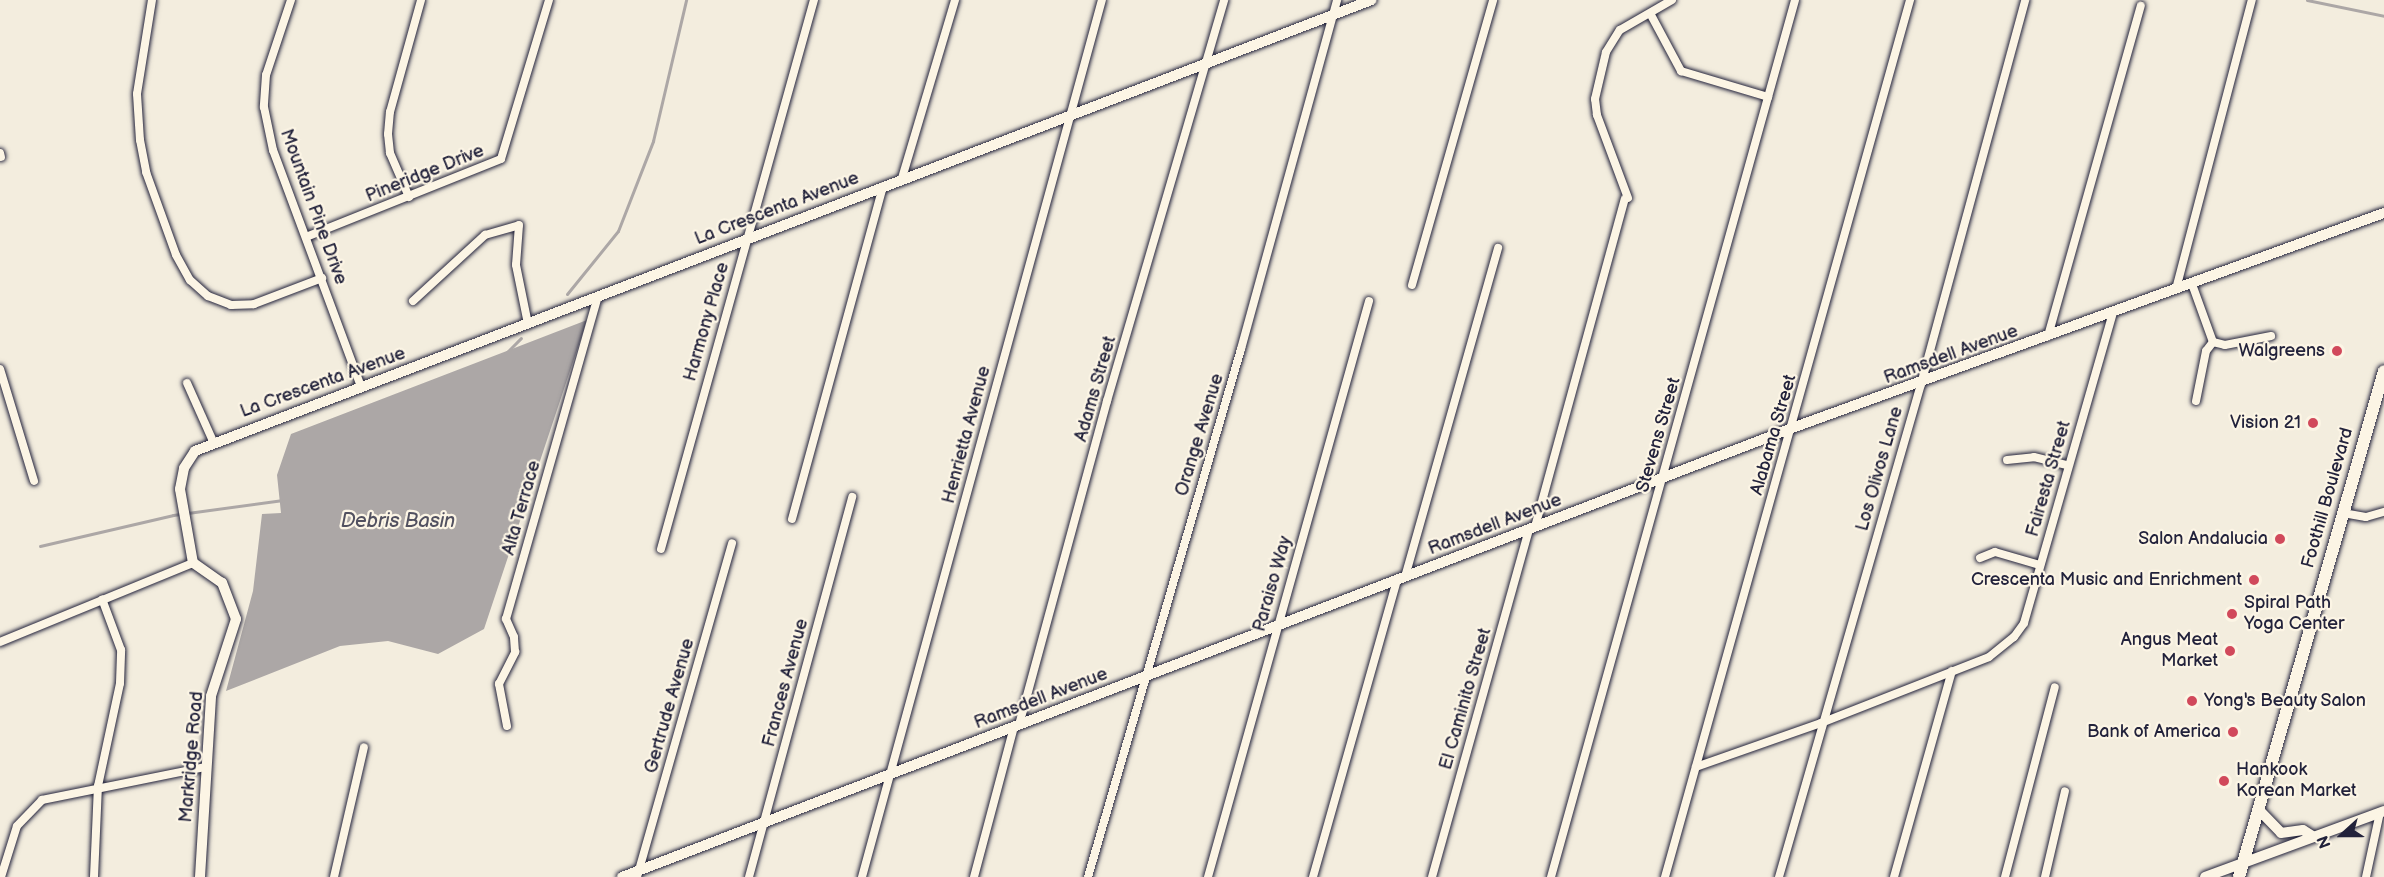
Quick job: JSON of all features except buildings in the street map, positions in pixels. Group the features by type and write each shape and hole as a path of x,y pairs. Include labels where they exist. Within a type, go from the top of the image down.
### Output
{"main road":[{"name":"Foothill Boulevard","path":"2239,877 2260,812 2384,371"}],"street":[{"path":"152,0 137,94 140,140 146,172 176,255 190,280 208,296 231,305 254,304 322,278"},
{"name":"Mountain Pine Drive","path":"291,0 266,75 264,107 273,150 362,387"},
{"path":"409,197 390,153 388,134 390,112 422,0"},
{"name":"Pineridge Drive","path":"306,237 501,159 549,0"},
{"name":"Harmony Place","path":"661,549 814,0"},
{"path":"902,178 955,0"},
{"name":"Henrietta Avenue","path":"862,877 1102,0"},
{"name":"Adams Street","path":"974,877 1107,402 1224,0"},
{"name":"Orange Avenue","path":"1088,877 1144,677 1241,349 1337,0"},
{"name":"La Crescenta Avenue","path":"193,563 182,506 182,478 195,451 213,441 528,324 902,178 1372,0"},
{"path":"1412,285 1493,0"},
{"name":"El Caminito Street","path":"1432,877 1626,199 1597,115 1595,99 1606,52 1620,30 1630,22 1651,15 1672,0"},
{"name":"Stevens Street","path":"1551,877 1795,0"},
{"name":"Alabama Street","path":"1665,877 1910,0"},
{"name":"Los Olivos Lane","path":"1779,877 1821,723 1921,384 2025,0"},
{"path":"2176,289 2252,0"},
{"path":"2048,337 2141,6"},
{"path":"1651,15 1681,71 1768,97"},
{"path":"792,519 884,186"},
{"name":"Ramsdell Avenue","path":"622,877 638,874 764,823 1792,428 1921,384 2384,213"},
{"path":"413,301 485,235 519,225 516,265 528,324"},
{"path":"1313,877 1498,248"},
{"path":"2192,284 2213,342"},
{"name":"Alta Terrace","path":"507,726 499,684 515,652 514,637 506,620 598,297"},
{"name":"Paraiso Way","path":"1208,877 1369,301"},
{"name":"Fairesta Street","path":"1952,670 1989,657 2003,647 2024,623 2067,465 2113,312"},
{"path":"2213,342 2225,345 2271,336"},
{"path":"2196,400 2206,351 2213,342"},
{"path":"0,369 34,481"},
{"path":"187,383 213,441"},
{"path":"2007,460 2034,457 2067,465"},
{"name":"Frances Avenue","path":"749,877 852,497"},
{"path":"2343,513 2366,517 2384,512"},
{"name":"Gertrude Avenue","path":"638,874 732,543"},
{"path":"1980,558 1995,552 2040,565"},
{"path":"0,642 102,598 193,563"},
{"name":"Markridge Road","path":"193,563 222,583 236,620 211,696 200,877"},
{"path":"94,877 98,786 120,683 121,650 102,598"},
{"path":"1696,766 1821,723 1952,670"},
{"path":"1894,877 1952,670"},
{"path":"2005,877 2055,687"},
{"path":"334,877 364,747"},
{"path":"1,877 18,826 42,800 98,786 206,767"},
{"path":"2044,877 2065,791"},
{"path":"2260,812 2281,833 2303,830 2314,837"},
{"path":"2205,877 2382,812"},
{"path":"2366,877 2382,812"}],"water":[{"name":"Debris Basin","path":"587,320 484,629 438,654 388,641 340,646 226,691 253,591 262,514 281,513 277,475 291,434"}],"waterway":[{"path":"567,294 618,231 653,141 686,0"},
{"path":"2307,0 2384,16"},
{"path":"506,353 521,338"},
{"path":"40,546 173,515 283,500"}],"place":[{"name":"Walgreens","path":"2337,351"},
{"name":"Vision 21","path":"2313,423"},
{"name":"Salon Andalucia","path":"2280,539"},
{"name":"Crescenta Music and Enrichment","path":"2254,580"},
{"name":"Spiral Path Yoga Center","path":"2232,614"},
{"name":"Angus Meat Market","path":"2230,651"},
{"name":"Yong's Beauty Salon","path":"2192,701"},
{"name":"Bank of America","path":"2233,732"},
{"name":"Hankook Korean Market","path":"2224,781"}]}
